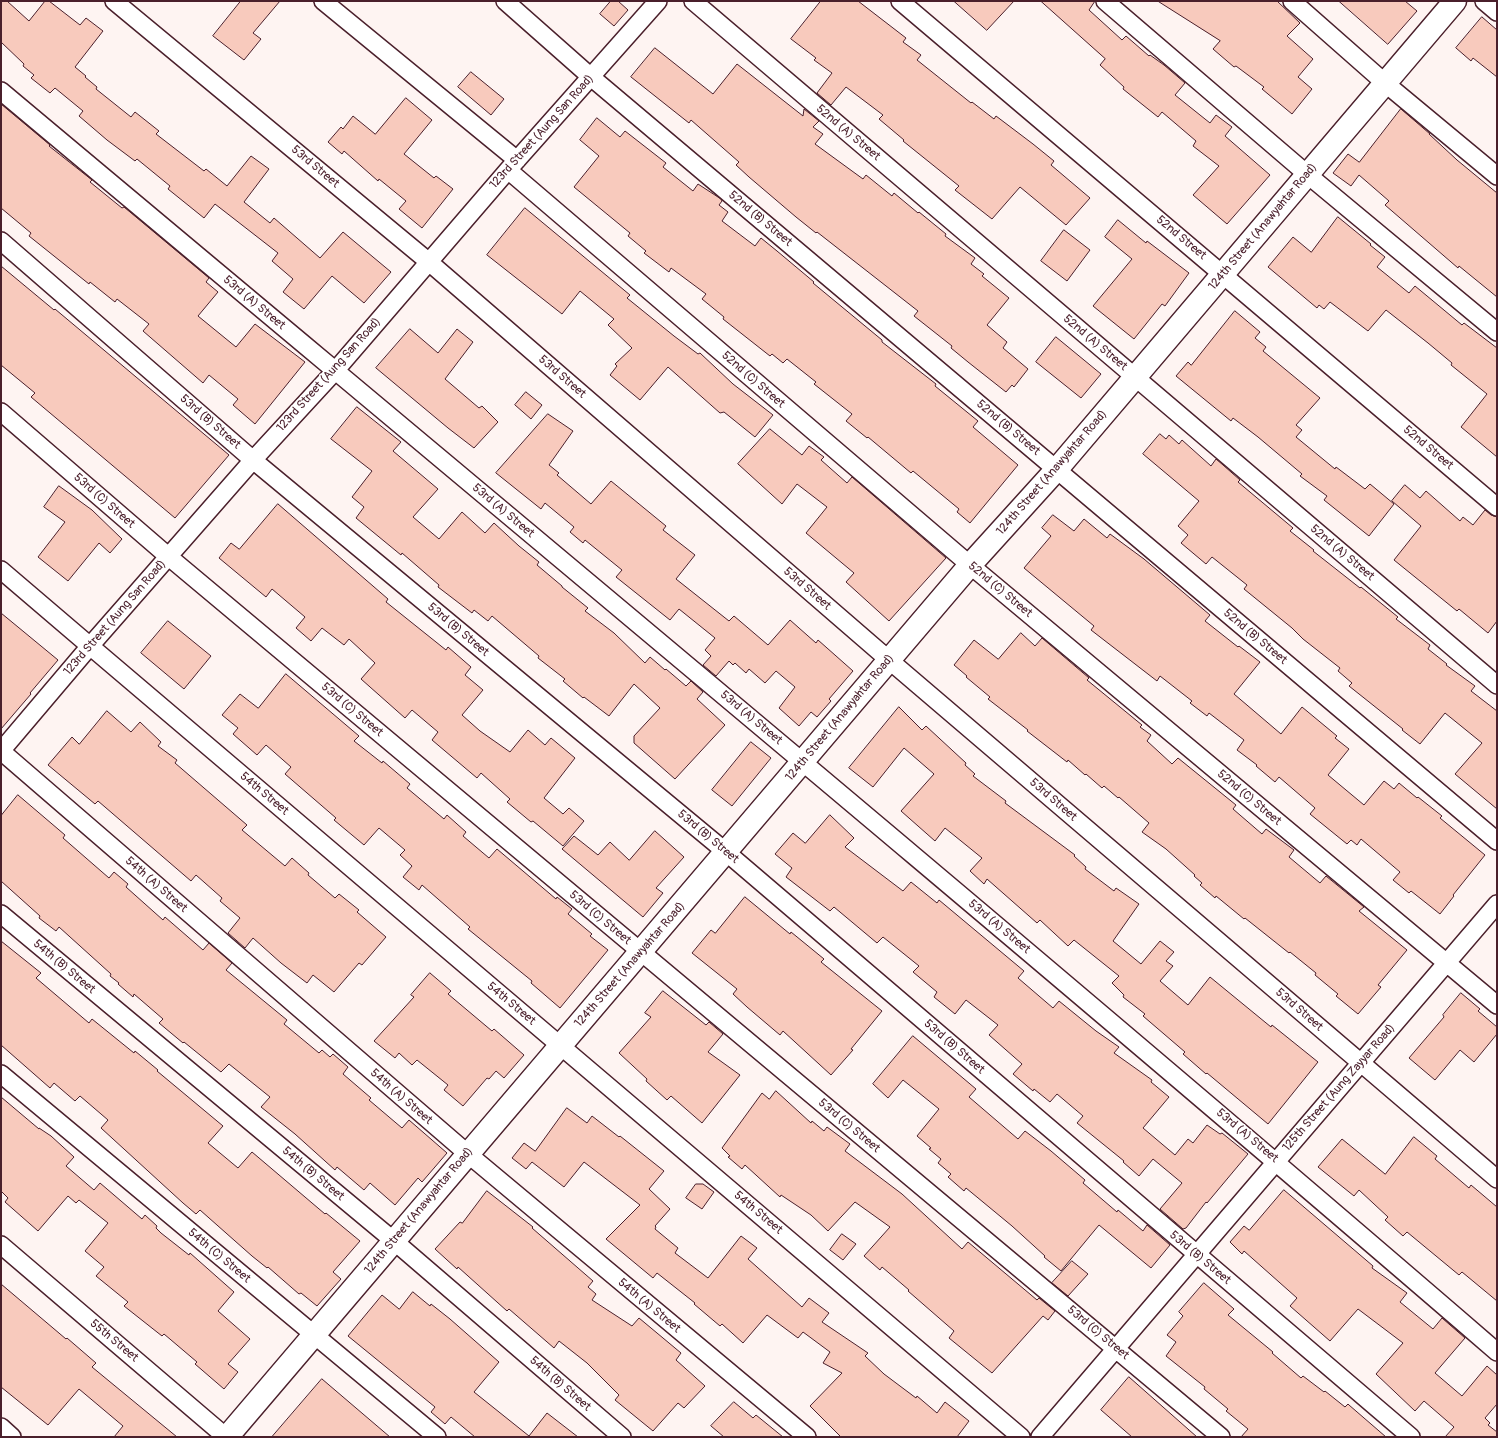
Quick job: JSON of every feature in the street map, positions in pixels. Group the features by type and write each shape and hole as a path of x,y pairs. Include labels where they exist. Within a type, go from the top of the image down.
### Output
{"street":[{"name":"53rd Street","path":"114,1 429,262 889,660 1497,1179"},
{"name":"52nd (C) Street","path":"323,1 970,565 1497,1005"},
{"name":"52nd (B) Street","path":"505,1 591,77 1497,841"},
{"name":"123rd Street (Aung San Road)","path":"1,751 90,646 253,460 335,370 512,165 658,1"},
{"name":"52nd (A) Street","path":"694,1 1497,685"},
{"name":"52nd Street","path":"900,1 1497,507"},
{"path":"1105,1 1308,175 1497,332"},
{"path":"1292,1 1385,83 1497,176"},
{"name":"124th Street (Anawyahtar Road)","path":"227,1437 970,565 1057,469 1455,1"},
{"path":"1484,1 1497,12"},
{"name":"53rd (A) Street","path":"1,91 803,762 1276,1161 1497,1352"},
{"name":"53rd (B) Street","path":"1,241 253,460 726,852 1196,1255 1411,1437"},
{"name":"53rd (C) Street","path":"1,412 168,557 1221,1437"},
{"name":"54th Street","path":"1,570 1021,1437"},
{"name":"54th (A) Street","path":"1,751 468,1154 807,1437"},
{"name":"125th Street (Aung Zayyar Road)","path":"1040,1437 1497,904"},
{"name":"54th (B) Street","path":"1,914 394,1241 622,1437"},
{"name":"54th (C) Street","path":"1,1074 437,1437"},
{"name":"55th Street","path":"1,1245 227,1437"},
{"path":"1,1427 12,1437"}],"building":[{"path":"1,1 7,1 29,21 45,1 49,1 80,25 86,18 103,31 75,67 97,87 96,89 131,117 135,112 159,131 156,134 204,171 206,169 227,186 251,156 269,169 244,202 270,223 274,218 320,258 343,232 391,272 364,303 332,276 304,309 283,292 293,279 272,261 278,253 215,204 204,218 168,189 170,186 137,159 135,161 79,116 83,111 55,88 50,93 31,78 34,75 23,66 24,64 1,42"},
{"path":"241,1 280,1 253,33 261,39 244,60 213,36"},
{"path":"611,1 618,1 628,10 614,26 600,14"},
{"path":"821,1 858,1 906,38 903,42 921,55 917,60 971,103 972,102 994,119 996,116 1033,144 1054,161 1051,165 1090,198 1066,225 1020,187 992,219 955,190 959,186 903,141 904,140 879,119 883,115 846,87 831,105 817,93 832,73 814,60 816,58 791,39"},
{"path":"954,1 1014,1 987,30"},
{"path":"1041,1 1095,1 1089,10 1122,40 1126,36 1149,56 1150,55 1164,65 1185,83 1175,95 1210,123 1216,115 1232,127 1225,136 1270,175 1227,224 1193,195 1219,166 1193,146 1196,141 1162,112 1158,117 1123,89 1124,87 1100,65 1105,59"},
{"path":"1158,1 1277,1 1300,23 1287,36 1313,59 1298,77 1312,89 1292,114 1262,89 1264,87 1236,66 1234,67 1213,49 1220,41"},
{"path":"1339,1 1405,1 1417,11 1388,44"},
{"path":"1482,17 1497,30 1497,77 1473,58 1471,61 1456,48"},
{"path":"655,48 713,94 737,64 803,116 804,109 819,121 813,127 823,134 815,144 863,179 866,175 892,196 894,193 946,234 945,236 975,258 971,264 984,274 982,276 1009,298 987,325 1007,342 1003,348 1028,369 1014,387 1012,385 1006,392 968,362 951,348 952,346 914,316 918,311 796,217 736,165 739,162 691,120 689,123 631,77"},
{"path":"471,72 504,99 491,115 458,87"},
{"path":"406,98 432,120 404,154 434,178 436,176 453,189 422,228 399,209 406,201 379,179 378,181 344,151 342,154 328,142 341,127 343,129 353,116 375,134"},
{"path":"1,104 50,145 49,146 92,180 90,182 122,208 124,207 209,278 206,282 218,292 198,316 236,347 255,324 305,362 255,424 233,405 238,399 209,375 203,383 143,331 149,324 117,299 115,302 90,282 89,284 29,236 31,233 1,208"},
{"path":"1401,109 1457,160 1497,193 1497,297 1459,266 1458,268 1385,205 1389,201 1359,175 1351,186 1333,173 1348,154 1359,162"},
{"path":"597,118 620,137 625,131 666,163 663,167 693,191 698,184 721,199 722,201 719,205 728,212 722,221 755,246 761,238 882,340 882,342 936,384 935,386 978,421 973,427 1018,465 970,523 957,512 959,509 913,471 911,473 868,437 867,438 846,421 852,414 814,384 816,382 787,359 783,363 772,354 770,356 723,319 724,317 702,299 706,294 671,268 669,272 644,253 646,251 628,236 630,233 574,187 599,156 580,140"},
{"path":"525,208 630,295 627,298 674,336 698,354 700,353 733,384 773,415 755,437 724,412 720,413 668,367 640,400 610,375 617,366 615,364 632,348 608,325 614,319 580,291 562,314 487,255"},
{"path":"1338,217 1385,257 1377,267 1409,293 1415,286 1462,325 1464,323 1497,348 1497,457 1461,427 1487,394 1451,365 1452,363 1428,343 1386,310 1368,331 1330,302 1324,309 1319,305 1317,308 1268,267 1293,237 1311,252"},
{"path":"1118,220 1146,243 1147,241 1189,273 1165,306 1162,304 1134,339 1093,306 1132,259 1105,237"},
{"path":"1064,230 1090,250 1067,281 1041,261"},
{"path":"1,266 54,310 55,309 229,455 175,518 31,397 35,393 1,365"},
{"path":"1235,311 1260,332 1255,338 1266,347 1263,351 1320,398 1296,425 1302,430 1296,437 1335,469 1336,467 1365,489 1370,484 1394,504 1369,536 1324,500 1327,496 1300,476 1302,474 1258,437 1233,418 1231,421 1176,376 1188,362 1191,365"},
{"path":"410,329 438,353 457,329 473,342 445,379 479,408 482,406 498,422 474,448 376,368"},
{"path":"1056,337 1101,374 1081,398 1036,362"},
{"path":"526,392 542,405 531,419 515,405"},
{"path":"357,407 401,442 393,451 438,489 413,517 439,539 462,512 485,533 494,523 539,562 537,565 588,608 585,611 614,633 645,663 650,657 686,686 691,681 703,692 697,699 725,725 675,779 634,743 634,736 660,708 634,684 609,716 584,697 583,698 563,681 565,679 538,658 539,656 492,616 488,621 474,610 472,613 438,587 439,585 402,553 401,555 356,518 364,507 352,497 372,471 331,439"},
{"path":"548,414 573,431 549,465 559,473 557,475 591,504 611,481 666,526 663,530 695,555 676,579 729,621 734,616 768,645 790,620 816,643 818,640 853,671 829,699 831,701 817,717 811,712 799,726 779,708 795,687 776,671 765,683 749,669 746,673 735,663 733,665 729,661 716,676 703,665 711,656 705,650 715,638 679,609 670,620 616,577 622,570 585,540 583,543 570,532 574,527 545,503 541,509 496,473"},
{"path":"770,429 802,455 809,446 824,457 821,460 847,483 852,477 946,558 889,621 846,582 854,573 806,533 827,507 797,484 782,504 738,464"},
{"path":"1160,434 1166,439 1169,435 1179,444 1182,440 1211,466 1216,459 1240,480 1238,482 1293,528 1290,531 1314,550 1313,551 1398,617 1396,619 1430,645 1428,649 1447,664 1446,665 1475,686 1471,691 1497,711 1497,809 1455,774 1482,743 1445,713 1420,744 1349,686 1352,683 1338,671 1340,668 1244,589 1247,585 1212,557 1206,564 1181,543 1188,535 1178,526 1199,501 1143,454"},
{"path":"1405,485 1420,498 1426,491 1460,521 1463,517 1473,525 1485,510 1491,515 1497,517 1497,621 1488,633 1459,609 1457,611 1394,560 1421,526 1392,501"},
{"path":"59,486 92,510 122,539 110,553 99,543 68,581 38,557 65,522 44,507"},
{"path":"278,504 388,599 386,602 446,650 448,647 471,667 465,675 483,690 462,715 480,731 510,752 528,730 545,745 551,738 575,758 544,798 563,814 569,808 584,821 563,846 507,802 510,799 481,773 477,778 432,740 438,732 412,710 405,718 361,679 375,663 349,639 344,645 322,628 311,641 296,628 305,617 272,589 266,597 219,558 231,543 239,549"},
{"path":"1053,515 1074,531 1084,519 1107,538 1110,534 1144,559 1210,615 1205,621 1260,662 1234,694 1281,734 1302,707 1337,736 1335,738 1349,749 1328,775 1364,805 1384,781 1394,789 1399,783 1442,816 1440,818 1485,855 1440,914 1411,891 1409,893 1393,880 1400,872 1361,839 1357,845 1351,840 1347,844 1310,814 1315,808 1279,777 1275,782 1256,766 1257,765 1237,750 1244,740 1209,713 1207,716 1190,703 1192,701 1160,676 1157,681 1091,630 1094,626 1024,568 1051,536 1042,528"},
{"path":"1,613 58,660 1,729"},
{"path":"168,621 211,656 184,689 141,653"},
{"path":"1021,633 1035,646 1042,638 1089,678 1087,680 1142,725 1140,727 1151,735 1147,741 1172,764 1178,758 1236,805 1233,809 1262,834 1266,829 1294,850 1289,857 1320,883 1326,876 1364,907 1359,911 1407,950 1378,985 1381,987 1358,1014 1336,996 1338,994 1315,975 1316,973 1216,896 1215,898 1200,885 1202,883 1194,876 1195,875 1166,849 1142,832 1149,823 1119,797 1118,798 1104,786 1102,788 1068,760 1067,762 1027,731 1028,730 988,699 990,697 954,665 974,640 998,659"},
{"path":"286,674 359,736 354,741 382,763 383,761 410,784 407,788 444,819 447,815 466,832 463,836 489,858 497,849 556,899 557,897 572,909 568,914 592,934 590,936 608,950 560,1008 531,983 532,981 468,929 470,927 422,885 419,890 403,877 412,866 400,855 405,850 379,828 364,845 334,820 336,818 285,774 291,767 266,745 257,755 233,734 238,728 222,715 240,694 258,708"},
{"path":"899,707 922,730 926,726 966,763 965,765 975,774 973,776 1006,801 1005,803 1075,855 1074,856 1086,867 1085,869 1114,891 1116,888 1139,904 1113,941 1141,964 1160,941 1174,952 1166,961 1173,966 1160,981 1188,1005 1210,977 1271,1027 1272,1025 1318,1062 1268,1124 1183,1054 1185,1052 1143,1016 1145,1014 1123,997 1124,995 1112,983 1119,976 1074,940 1068,946 1040,920 1037,923 987,879 984,884 970,871 982,858 945,828 935,841 901,811 934,774 904,748 873,787 849,768"},
{"path":"107,711 131,732 140,722 161,742 158,746 177,760 175,763 247,825 242,830 285,866 292,858 309,873 308,875 335,898 339,894 359,910 357,912 386,937 362,965 359,963 334,992 313,975 307,983 281,963 253,938 245,948 228,933 240,918 220,901 222,898 196,875 191,881 98,801 95,804 48,765 72,737 79,744"},
{"path":"751,742 771,758 732,806 712,790"},
{"path":"18,795 65,835 63,838 109,878 114,872 128,884 126,887 163,920 165,917 203,950 209,943 232,963 226,970 287,1020 284,1024 319,1053 322,1050 330,1057 333,1054 348,1067 343,1074 371,1098 369,1100 402,1128 409,1120 447,1153 422,1182 418,1178 395,1205 370,1183 364,1190 337,1167 335,1170 295,1134 261,1107 270,1097 229,1064 221,1072 184,1042 183,1043 159,1023 163,1019 134,994 133,997 118,984 119,983 110,976 111,974 59,927 56,931 39,918 40,916 1,881 1,816"},
{"path":"830,815 854,838 845,847 903,891 911,882 937,903 939,900 1024,971 1018,978 1053,1008 1059,1001 1096,1031 1119,1047 1114,1053 1152,1080 1151,1082 1169,1097 1143,1128 1175,1155 1188,1139 1193,1143 1207,1125 1220,1134 1222,1133 1248,1154 1207,1203 1206,1202 1186,1228 1183,1229 1160,1209 1182,1183 1153,1159 1139,1176 1123,1162 1124,1161 1077,1123 1083,1116 1057,1094 1050,1102 1034,1089 1033,1091 1013,1074 1022,1064 989,1035 998,1025 966,1000 955,1014 934,997 937,992 913,972 919,966 883,937 877,943 834,907 830,911 786,877 792,868 775,854 793,833 805,843"},
{"path":"655,831 684,857 656,888 663,893 643,917 562,849 574,836 598,855 610,842 629,860"},
{"path":"745,897 790,934 791,932 824,959 821,962 882,1011 851,1049 853,1050 831,1075 783,1031 780,1035 747,1007 733,994 737,989 692,953 711,930 715,933"},
{"path":"1,941 41,973 36,978 89,1023 92,1019 134,1053 135,1051 223,1126 208,1143 238,1168 252,1152 325,1214 326,1213 360,1241 333,1272 341,1279 317,1306 301,1293 299,1294 268,1267 267,1268 252,1256 200,1210 196,1214 183,1203 101,1128 108,1120 80,1096 75,1101 54,1083 50,1088 1,1045"},
{"path":"430,973 451,991 448,994 492,1031 494,1029 524,1055 504,1078 496,1071 489,1079 487,1078 463,1106 444,1090 448,1085 417,1060 412,1065 399,1053 395,1058 374,1041 414,997 411,995"},
{"path":"663,991 706,1025 709,1022 723,1034 708,1052 740,1075 702,1123 671,1096 667,1100 619,1053 651,1017 645,1013"},
{"path":"1461,993 1480,1009 1478,1011 1497,1027 1497,1034 1474,1062 1460,1050 1435,1080 1409,1058 1444,1017 1443,1015"},
{"path":"913,1036 976,1089 969,1097 1018,1139 1025,1131 1085,1180 1083,1183 1117,1212 1118,1210 1143,1231 1147,1225 1170,1245 1151,1268 1099,1225 1061,1271 1012,1226 966,1188 964,1191 948,1177 951,1174 938,1163 941,1159 917,1136 939,1109 903,1080 888,1098 873,1084"},
{"path":"776,1091 811,1123 812,1121 824,1131 827,1127 850,1144 845,1151 902,1194 962,1249 968,1242 1037,1300 1039,1298 1055,1311 1048,1320 1043,1316 992,1373 949,1338 954,1331 882,1267 880,1270 864,1256 890,1227 855,1202 828,1231 811,1215 781,1195 780,1197 745,1165 742,1169 728,1157 730,1156 722,1148 762,1093 769,1099"},
{"path":"1,1097 39,1129 51,1136 74,1157 66,1166 94,1190 100,1183 142,1219 145,1215 157,1226 156,1228 161,1233 189,1255 190,1253 234,1292 218,1311 250,1339 228,1364 238,1372 224,1389 195,1364 197,1362 164,1334 162,1336 124,1306 128,1302 96,1276 104,1267 85,1251 108,1223 79,1200 76,1203 68,1196 38,1231 5,1202 8,1198 1,1191"},
{"path":"567,1108 587,1123 592,1116 664,1171 649,1189 670,1209 655,1226 655,1229 678,1248 675,1253 708,1278 741,1236 757,1248 748,1259 802,1307 809,1298 829,1313 822,1322 868,1353 865,1356 884,1374 916,1398 917,1396 937,1413 945,1402 969,1421 957,1437 841,1437 810,1406 842,1373 823,1363 830,1352 803,1332 798,1338 767,1315 743,1343 722,1324 720,1326 694,1304 695,1303 657,1273 653,1278 606,1239 640,1205 584,1162 564,1187 532,1162 526,1169 512,1158 524,1143 535,1151"},
{"path":"1414,1137 1437,1156 1435,1159 1469,1188 1471,1185 1497,1207 1497,1301 1462,1272 1459,1275 1407,1232 1403,1236 1385,1220 1388,1217 1359,1190 1354,1196 1318,1167 1342,1139 1385,1174"},
{"path":"696,1184 703,1184 714,1192 702,1209 686,1198"},
{"path":"1284,1190 1373,1266 1372,1268 1407,1293 1400,1302 1433,1329 1442,1318 1465,1338 1435,1373 1462,1396 1487,1366 1497,1375 1497,1404 1485,1418 1490,1423 1488,1425 1497,1432 1497,1437 1445,1437 1454,1427 1424,1401 1415,1411 1376,1374 1403,1343 1358,1309 1330,1341 1290,1306 1297,1298 1244,1251 1242,1254 1230,1242 1244,1226 1249,1230"},
{"path":"487,1191 533,1227 532,1228 593,1281 588,1287 596,1294 592,1300 632,1326 639,1318 681,1353 676,1360 705,1386 684,1408 678,1403 653,1431 615,1400 619,1395 587,1363 559,1341 554,1348 509,1309 507,1311 458,1267 457,1269 435,1249 460,1222 462,1223"},
{"path":"842,1234 856,1244 843,1260 830,1250"},
{"path":"1072,1261 1088,1274 1068,1296 1052,1283"},
{"path":"1204,1283 1234,1309 1228,1315 1273,1352 1272,1353 1301,1378 1303,1376 1345,1407 1348,1404 1386,1437 1241,1437 1248,1429 1226,1411 1228,1409 1204,1389 1205,1387 1166,1356 1176,1342 1167,1335 1183,1316 1179,1312"},
{"path":"1,1284 96,1363 92,1367 177,1437 114,1437 123,1426 79,1389 48,1425 1,1387"},
{"path":"413,1292 430,1306 431,1304 450,1319 499,1362 474,1392 529,1436 547,1413 578,1437 475,1437 451,1417 445,1424 431,1412 435,1407 348,1336 382,1295 399,1309"},
{"path":"1129,1377 1197,1437 1132,1437 1101,1410"},
{"path":"322,1379 390,1437 272,1437"},
{"path":"734,1402 753,1418 756,1415 783,1437 724,1437 711,1426"}]}
